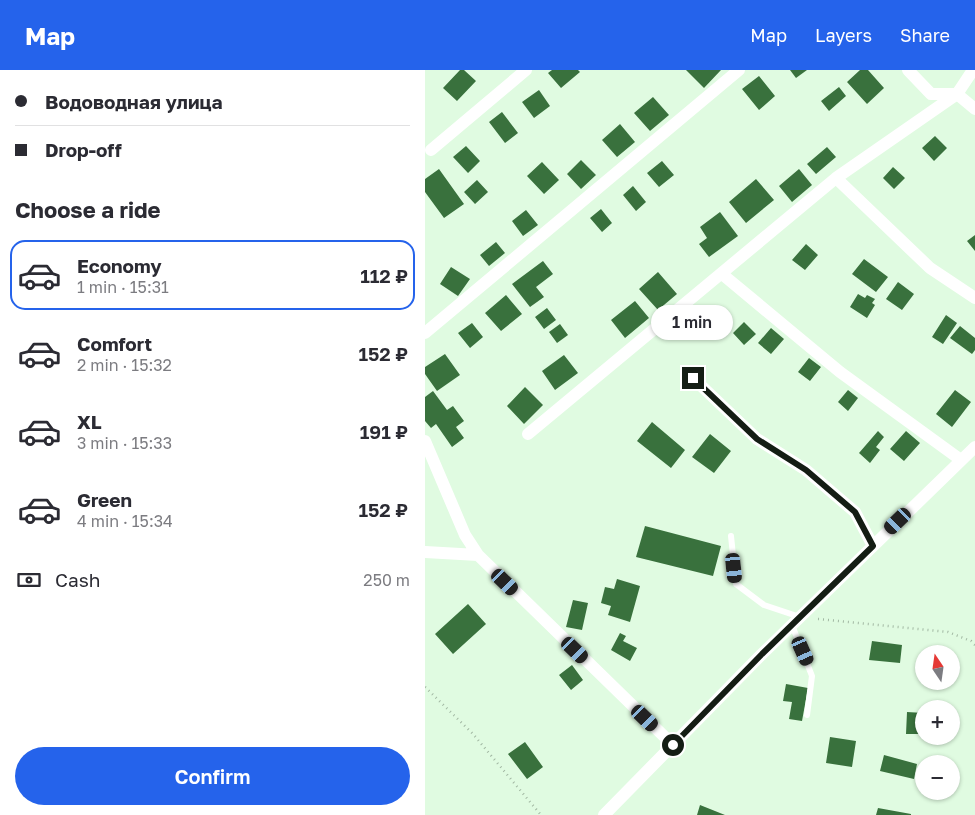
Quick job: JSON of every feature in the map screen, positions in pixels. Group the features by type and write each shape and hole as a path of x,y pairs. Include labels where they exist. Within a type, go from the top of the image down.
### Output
{"street":[{"path":"431,150 526,70"},
{"path":"425,333 739,70"},
{"path":"908,70 931,94 957,94 975,109"},
{"path":"528,434 836,178 957,94 973,70"},
{"path":"836,178 930,268 975,298"},
{"path":"722,274 840,372 961,460"},
{"path":"693,378 757,439 806,470 855,512 873,546"},
{"path":"425,440 465,535 478,555 673,745"},
{"path":"604,815 796,621 975,446"},
{"path":"427,551 478,555"}],"lane":[{"path":"731,536 736,584 764,605 796,621 812,676 807,715"}],"path":[{"path":"796,621 948,632 971,641 975,645"},
{"path":"425,687 473,734 541,815"}],"building":[{"path":"460,70 464,70 476,81 457,101 443,88"},
{"path":"552,70 578,70 580,72 561,88 548,73"},
{"path":"686,70 721,70 704,88"},
{"path":"790,70 807,70 796,78"},
{"path":"860,70 868,70 884,88 867,104 847,82"},
{"path":"759,76 775,96 759,110 742,89"},
{"path":"839,87 846,96 829,111 821,101"},
{"path":"539,90 550,106 534,118 522,102"},
{"path":"653,97 669,115 650,131 634,113"},
{"path":"502,112 518,133 505,143 489,122"},
{"path":"620,124 635,142 617,157 602,140"},
{"path":"935,136 947,148 934,161 922,148"},
{"path":"466,146 480,161 468,173 453,157"},
{"path":"827,147 836,157 816,174 807,164"},
{"path":"581,160 596,175 581,189 567,174"},
{"path":"662,161 674,175 659,187 647,173"},
{"path":"542,162 559,180 544,194 527,176"},
{"path":"893,167 905,178 894,189 883,178"},
{"path":"439,169 464,204 444,218 425,192 425,179"},
{"path":"799,169 812,185 792,202 779,186"},
{"path":"756,179 774,200 746,223 729,202"},
{"path":"477,180 488,192 475,204 464,192"},
{"path":"633,186 646,202 636,211 623,195"},
{"path":"601,209 612,223 602,232 590,218"},
{"path":"526,210 538,225 523,236 512,221"},
{"path":"720,212 738,236 709,257 699,244 707,238 700,227"},
{"path":"975,235 975,251 967,241"},
{"path":"496,242 505,253 489,266 480,255"},
{"path":"806,244 818,255 805,270 792,260"},
{"path":"864,259 888,277 876,292 852,274"},
{"path":"543,261 553,274 536,287 544,297 530,307 512,284"},
{"path":"451,267 470,279 458,296 440,284"},
{"path":"658,272 677,294 658,310 639,289"},
{"path":"898,282 914,294 902,310 886,299"},
{"path":"858,294 865,298 867,295 875,299 872,303 875,305 867,318 850,307"},
{"path":"506,295 522,314 501,331 485,313"},
{"path":"635,301 649,318 625,338 611,320"},
{"path":"547,308 556,320 544,329 535,317"},
{"path":"946,315 957,323 943,344 932,337"},
{"path":"744,322 756,334 744,345 733,333"},
{"path":"472,323 483,337 470,348 458,333"},
{"path":"560,324 568,335 557,343 549,332"},
{"path":"960,326 975,338 975,350 972,354 950,338"},
{"path":"771,328 784,339 771,354 758,343"},
{"path":"445,354 460,375 437,391 425,374 425,367"},
{"path":"564,355 578,373 555,390 542,371"},
{"path":"809,358 821,367 810,381 798,372"},
{"path":"525,387 543,405 524,424 507,406"},
{"path":"848,390 858,398 848,411 838,402"},
{"path":"955,390 971,402 952,427 936,414"},
{"path":"433,391 447,410 453,406 464,421 456,427 464,438 452,447 436,424 431,428 425,421 425,397"},
{"path":"652,422 685,450 671,468 637,441"},
{"path":"878,431 884,437 876,447 880,450 870,463 859,453"},
{"path":"906,431 920,443 904,461 890,449"},
{"path":"710,434 731,451 714,473 692,457"},
{"path":"645,526 721,546 713,576 636,557"},
{"path":"617,579 640,586 630,622 608,615 611,606 601,603 605,587 614,589"},
{"path":"573,600 588,603 582,630 566,627"},
{"path":"468,604 486,624 453,654 435,634"},
{"path":"620,633 626,636 623,641 637,648 630,661 611,650"},
{"path":"872,641 902,645 900,663 869,660"},
{"path":"572,665 583,680 571,690 559,675"},
{"path":"786,684 808,688 802,721 789,719 792,702 783,701"},
{"path":"907,712 915,712 915,734 906,734"},
{"path":"830,737 856,741 852,767 826,763"},
{"path":"525,742 543,767 527,779 508,754"},
{"path":"884,755 915,763 914,779 880,771"},
{"path":"700,805 725,815 697,815"},
{"path":"878,808 911,814 911,815 876,815"}],"route":[{"path":"673,745 762,654 873,546 855,512 806,470 757,439 693,378"}]}
